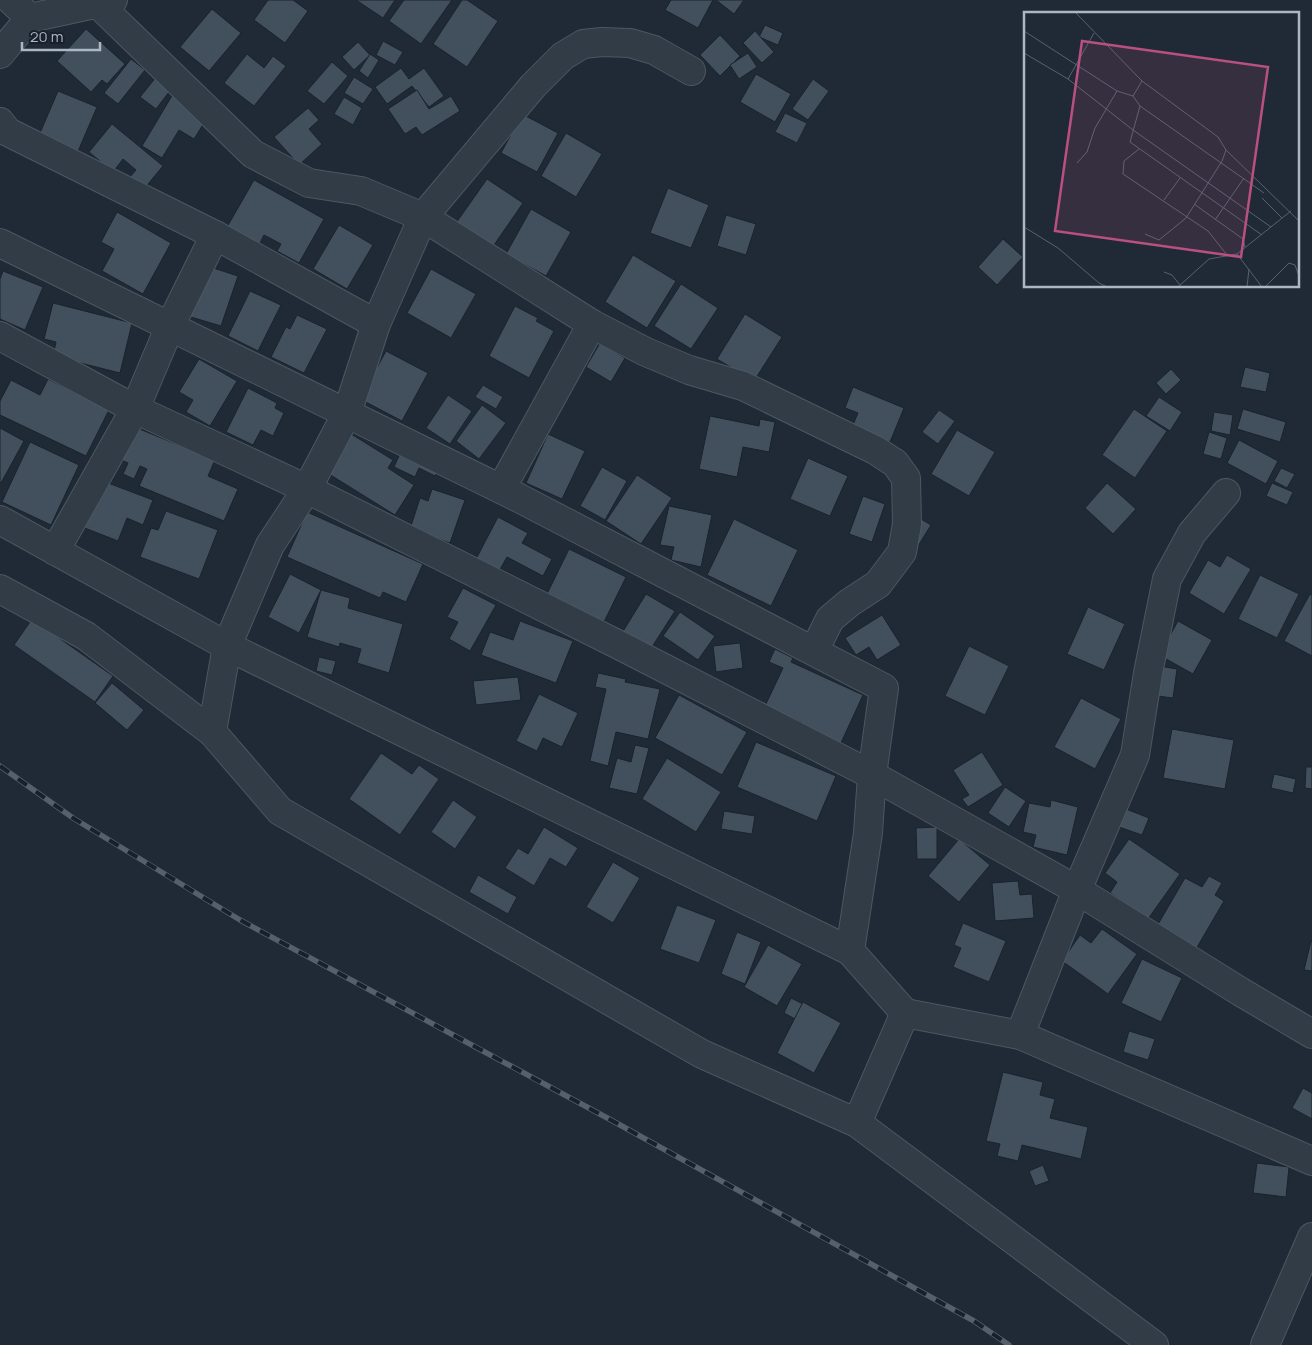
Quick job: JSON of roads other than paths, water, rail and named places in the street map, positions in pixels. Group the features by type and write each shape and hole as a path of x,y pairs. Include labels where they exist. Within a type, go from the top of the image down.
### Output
{"street":[{"path":"0,54 20,9 105,1 253,154 308,183 361,191 422,217 592,324 646,352 689,370 743,386 875,450 895,463 906,478 907,524 902,552 878,584 849,602 830,619 814,652"},
{"path":"212,732 226,646 270,545 307,489 347,413 376,324 422,217 532,86 563,56 584,44 602,42 630,43 654,50 691,71"},
{"path":"0,122 8,132 215,235 376,324"},
{"path":"55,551 135,409 170,326 215,235"},
{"path":"0,243 501,489 884,688 872,775 868,833 850,951"},
{"path":"501,489 592,324"},
{"path":"0,336 135,409 307,489 619,645 872,775 1077,890 1312,1034"},
{"path":"1020,1035 1077,890 1135,755 1148,673 1167,579 1192,533 1226,494"},
{"path":"0,520 226,646 850,951 904,1013 1020,1035 1312,1161"},
{"path":"0,589 86,636 212,732 280,811 702,1054 857,1123 1154,1345"},
{"path":"857,1123 904,1013"},
{"path":"1265,1345 1312,1237"}],"railway":[{"path":"0,766 73,818 240,920 611,1120 974,1321 1009,1345"}]}
